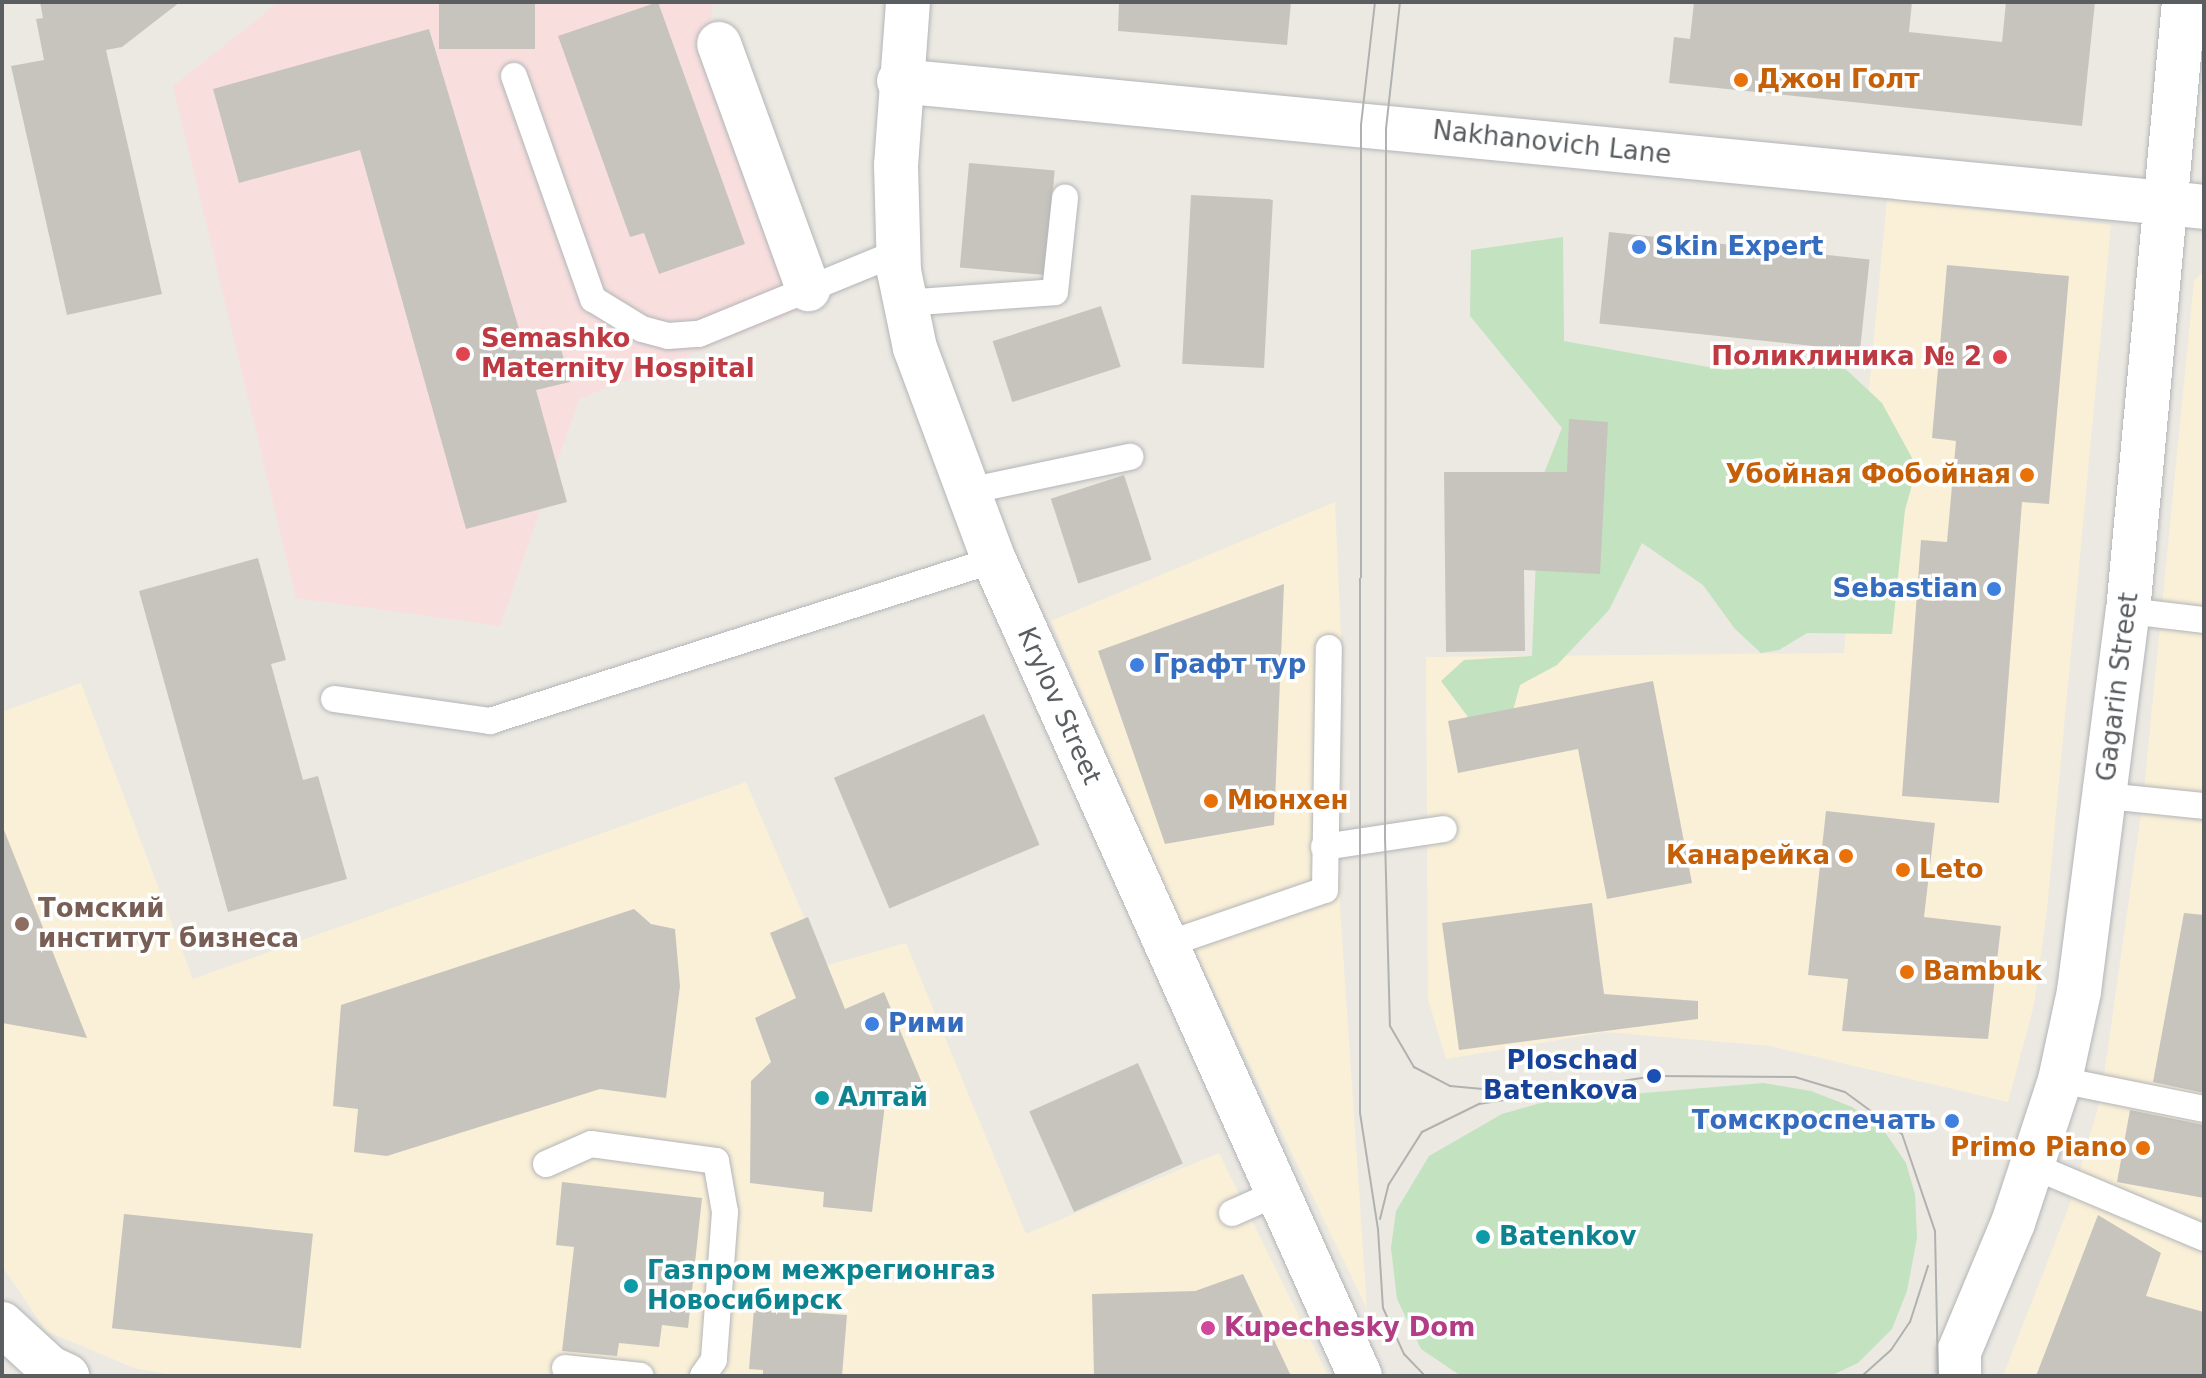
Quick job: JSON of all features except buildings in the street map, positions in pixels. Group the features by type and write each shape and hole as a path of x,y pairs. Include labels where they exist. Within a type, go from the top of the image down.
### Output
{"main road":[{"name":"Krylov Street","path":"908,2 899,81 899,252 903,303 994,560 1360,1376"},
{"name":"Gagarin Street","path":"1954,1368 2033,1166 2060,1080 2079,991 2128,611 2186,205 2184,2"},
{"path":"719,44 808,289"},
{"name":"Nakhanovich Lane","path":"899,81 2186,205"},
{"path":"2,1324 50,1368 67,1376"}],"lane":[{"path":"514,76 593,299 610,313 668,336 699,334 899,252"},
{"path":"903,303 1055,292 1065,198"},
{"path":"968,491 1130,457"},
{"path":"334,699 490,721 994,560"},
{"path":"2128,611 2204,620"},
{"path":"1165,945 1325,890 1329,648"},
{"path":"2106,796 2204,806"},
{"path":"1324,847 1444,829"},
{"path":"2060,1080 2204,1109"},
{"path":"546,1164 591,1144 716,1161 725,1212 714,1360 703,1376"},
{"path":"2033,1166 2204,1238"},
{"path":"1232,1213 1277,1193"},
{"path":"565,1368 641,1376"}],"shaded area":[{"name":"Semashko Maternity Hospital","path":"279,2 713,2 709,41 801,310 579,399 500,626 296,598 173,86"},
{"path":"1887,199 2111,225 2047,909 2034,1005 2008,1102 1770,1046 1605,1032 1446,1059 1428,999 1426,657 1844,653"},
{"path":"2204,271 2204,1376 2003,1376 2070,1204 2101,1097 2143,800 2194,281"},
{"path":"1335,502 1342,660 1340,907 1367,1309 1175,910 1051,621"},
{"path":"81,683 193,979 746,782 825,966 906,943 1026,1234 1219,1153 1328,1376 179,1376 134,1368 46,1331 2,1266 2,712"}],"green space":[{"path":"1563,237 1564,341 1725,370 1838,362 1882,403 1917,467 1905,510 1892,634 1807,633 1779,650 1761,653 1735,629 1703,585 1642,543 1609,610 1557,665 1520,685 1509,725 1471,721 1441,681 1464,660 1532,656 1539,486 1562,428 1470,316 1471,250"},
{"path":"1763,1083 1811,1091 1852,1107 1882,1128 1906,1163 1915,1194 1917,1238 1907,1291 1892,1329 1858,1363 1830,1376 1461,1376 1421,1349 1397,1299 1391,1248 1396,1211 1429,1156 1502,1114 1548,1101"}],"tram line":[{"path":"1375,2 1361,125 1360,1113 1378,1229 1383,1308 1404,1354 1425,1376"},
{"path":"1400,2 1386,128 1385,838 1390,1026 1414,1067 1450,1086 1527,1093"},
{"path":"1380,1219 1389,1184 1422,1132 1479,1104 1654,1076 1795,1077 1845,1092 1902,1134 1935,1231 1938,1376"},
{"path":"1862,1376 1891,1350 1910,1322 1928,1266"}],"place":[{"name":"Джон Голт","path":"1741,80"},
{"name":"Skin Expert","path":"1639,247"},
{"name":"Semashko Maternity Hospital","path":"463,354"},
{"name":"Поликлиника № 2","path":"2000,357"},
{"name":"Убойная Фобойная","path":"2027,475"},
{"name":"Sebastian","path":"1994,589"},
{"name":"Графт тур","path":"1137,665"},
{"name":"Мюнхен","path":"1211,801"},
{"name":"Канарейка","path":"1846,856"},
{"name":"Leto","path":"1903,870"},
{"name":"Томский институт бизнеса","path":"22,924"},
{"name":"Bambuk","path":"1907,972"},
{"name":"Рими","path":"872,1024"},
{"name":"Ploschad Batenkova","path":"1654,1076"},
{"name":"Алтай","path":"822,1098"},
{"name":"Томскроспечать","path":"1952,1121"},
{"name":"Primo Piano","path":"2143,1148"},
{"name":"Batenkov","path":"1483,1237"},
{"name":"Газпром межрегионгаз Новосибирск","path":"631,1286"},
{"name":"Kupechesky Dom","path":"1208,1328"}]}
